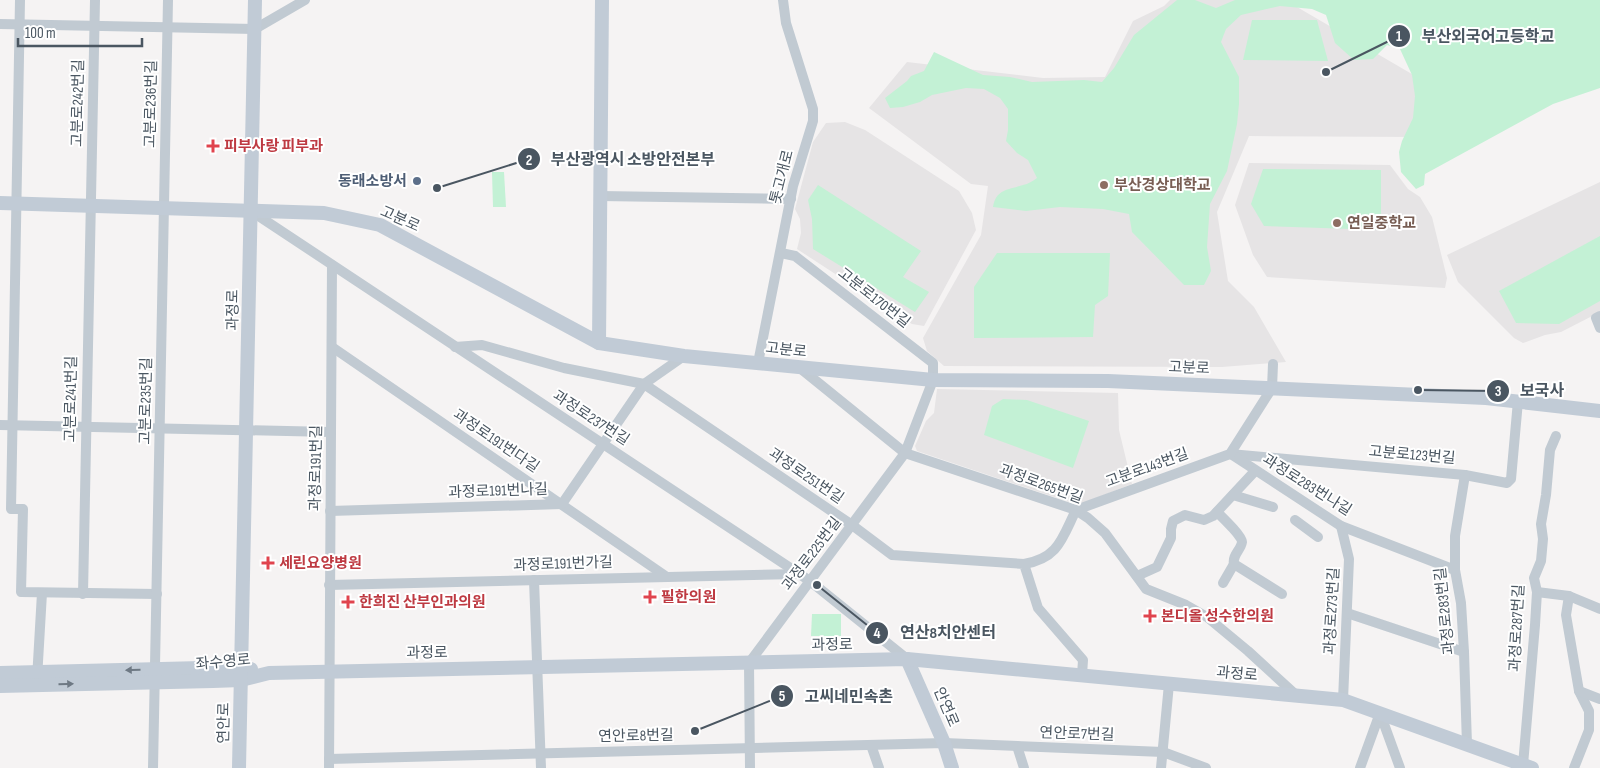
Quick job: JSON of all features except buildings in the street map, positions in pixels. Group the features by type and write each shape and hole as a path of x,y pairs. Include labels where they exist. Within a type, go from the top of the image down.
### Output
{"main road":[{"name":"과정로","path":"241,673 255,0"},
{"path":"599,344 602,0"},
{"name":"고분로","path":"0,203 324,213 380,225 599,344 684,356 933,380 1108,381 1272,388 1486,398 1600,411"},
{"name":"과정로","path":"269,673 907,659 1343,700 1527,766"},
{"name":"안연로","path":"907,659 944,743 952,768"},
{"name":"좌수영로","path":"0,673 37,678 269,673"},
{"name":"연안로","path":"239,768 241,673"},
{"name":"좌수영로","path":"0,686 37,678"}],"street":[{"path":"20,0 11,509 23,509 21,592 158,594"},
{"name":"고분로242번길","path":"91,206 95,0"},
{"name":"고분로236번길","path":"164,208 168,0"},
{"path":"0,24 255,29 305,0"},
{"name":"톳고개로","path":"758,364 793,186 813,121 813,109 786,24 783,0"},
{"path":"600,196 791,199"},
{"name":"고분로241번길","path":"83,594 91,206"},
{"name":"고분로235번길","path":"153,768 158,594 164,208"},
{"name":"과정로237번길","path":"251,211 810,582 907,659"},
{"name":"고분로170번길","path":"781,253 795,256 933,363 933,380"},
{"name":"과정로191번길","path":"329,763 328,672 332,265"},
{"path":"1600,316 1596,318 1600,328"},
{"name":"과정로251번길","path":"455,347 482,345 564,368 644,384 852,525 892,555 1024,564"},
{"name":"과정로191번다길","path":"332,347 667,577"},
{"name":"과정로191번나길","path":"330,512 562,504 644,384 684,356"},
{"path":"1230,454 1272,388 1273,364"},
{"name":"과정로265번길","path":"800,368 905,452 1076,510 1105,533 1146,589 1186,605 1207,617 1296,695"},
{"name":"과정로225번길","path":"750,663 905,452 933,380"},
{"name":"고분로123번길","path":"1230,454 1465,475 1507,483 1511,479 1518,401"},
{"path":"0,425 331,432"},
{"name":"과정로287번길","path":"1527,766 1537,592 1534,578 1541,561 1543,539 1541,524 1550,450 1556,436"},
{"name":"과정로283번나길","path":"1230,454 1340,526 1454,570"},
{"name":"고분로143번길","path":"1076,510 1230,454"},
{"path":"1137,576 1157,567 1171,538 1173,521 1185,515 1204,520 1217,512 1255,471"},
{"name":"과정로283번길","path":"1465,475 1455,536 1454,570 1461,603 1467,745"},
{"path":"1233,495 1273,507"},
{"path":"1076,510 1057,548 1046,557 1024,564 1038,608 1083,660 1082,675"},
{"path":"1217,512 1227,520 1242,542 1233,560 1234,564 1223,583"},
{"path":"1295,520 1318,537"},
{"name":"과정로273번길","path":"1340,526 1349,559 1343,700"},
{"path":"1234,564 1282,594"},
{"name":"과정로191번가길","path":"329,585 798,574"},
{"path":"534,580 540,768"},
{"path":"1537,592 1570,596 1600,609"},
{"path":"37,678 42,593"},
{"path":"1570,596 1566,616 1579,691 1589,711 1589,730 1574,768"},
{"path":"1347,613 1464,652"},
{"path":"750,663 750,768"},
{"path":"1161,768 1170,684"},
{"path":"1579,691 1600,699"},
{"path":"1360,768 1380,713"},
{"path":"1380,713 1400,768"},
{"name":"연안로8번길","path":"329,763 540,753 944,743"},
{"name":"연안로7번길","path":"944,743 1163,752 1206,768"},
{"path":"871,745 879,768"},
{"path":"1017,746 1024,768"}],"shaded area":[{"name":"부산경상대학교","path":"1170,0 1285,0 1417,77 1417,137 1249,136 1217,212 1228,281 1254,307 1286,362 1222,367 944,366 927,351 923,338 981,235 988,186 971,184 869,108 907,62 1043,78 1105,77 1133,21 1164,6"},
{"path":"845,122 865,130 959,191 972,213 976,230 924,326 912,324 797,249 801,233 800,219 795,209 813,142 826,123"},
{"name":"연일중학교","path":"1249,163 1390,165 1408,189 1420,197 1432,217 1447,278 1445,288 1267,277 1253,255 1235,205"},
{"path":"1600,182 1600,312 1561,332 1545,335 1523,343 1514,338 1458,282 1447,255"},
{"path":"937,389 1118,393 1119,430 1132,484 1078,505 917,451 915,446 926,421 934,413"}],"green space":[{"path":"1177,0 1195,0 1216,8 1235,0 1600,0 1600,88 1553,104 1425,174 1424,185 1416,189 1401,172 1399,152 1413,118 1415,96 1412,75 1400,49 1387,45 1373,59 1354,60 1335,43 1326,15 1312,9 1280,6 1241,15 1226,29 1221,42 1239,77 1239,104 1237,124 1227,171 1210,204 1207,247 1211,271 1204,285 1184,285 1132,232 1129,214 1103,209 1060,207 1026,211 993,207 1000,193 1027,184 1037,178 1028,160 1017,153 1006,141 1008,109 1000,98 984,89 966,88 932,95 920,102 903,107 890,108 885,98 911,76 924,71 934,52 983,75 1010,77 1032,82 1084,80 1102,82 1114,68 1134,35"},
{"path":"1252,20 1317,20 1328,61 1243,60"},
{"path":"1263,169 1381,170 1381,230 1264,226 1251,204"},
{"path":"492,172 504,172 506,207 493,207"},
{"path":"818,185 921,251 903,277 929,292 915,312 813,249 812,219 808,200"},
{"path":"1600,236 1600,301 1559,324 1516,323 1499,291"},
{"path":"997,253 1110,253 1108,296 1095,305 1093,337 974,338 974,287"},
{"path":"1003,399 1027,400 1089,421 1073,468 984,435 992,406"},
{"path":"812,614 841,614 841,636 811,636"}],"place":[{"name":"부산외국어고등학교","path":"1326,72"},
{"name":"피부사랑 피부과","path":"213,146"},
{"name":"동래소방서","path":"417,181"},
{"name":"부산경상대학교","path":"1104,185"},
{"name":"부산광역시 소방안전본부","path":"437,188"},
{"name":"연일중학교","path":"1337,223"},
{"name":"보국사","path":"1418,390"},
{"name":"세린요양병원","path":"268,563"},
{"name":"연산8치안센터","path":"817,585"},
{"name":"필한의원","path":"650,597"},
{"name":"한희진 산부인과의원","path":"348,602"},
{"name":"본디올 성수한의원","path":"1150,616"},
{"name":"고씨네민속촌","path":"695,731"}]}
